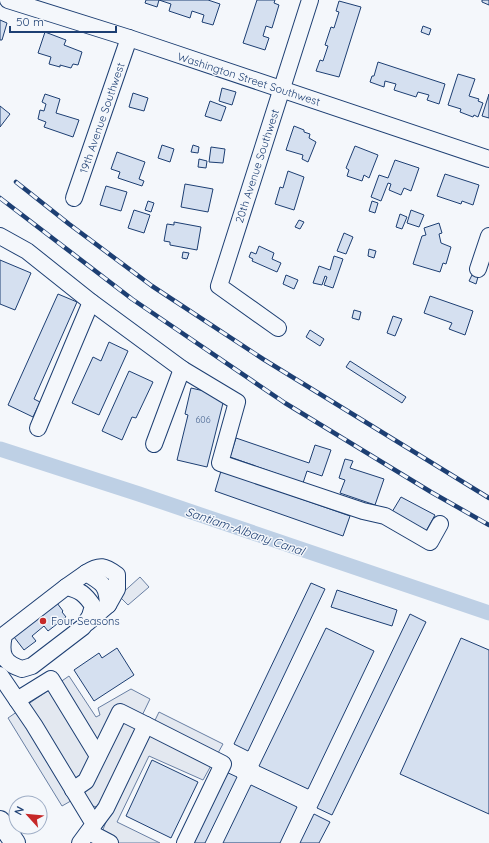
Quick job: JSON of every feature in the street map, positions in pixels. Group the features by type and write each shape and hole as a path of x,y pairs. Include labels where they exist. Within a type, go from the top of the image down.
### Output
{"main road":[{"path":"0,821 15,843"}],"street":[{"name":"Washington Street Southwest","path":"8,0 129,38 489,159"},
{"name":"20th Avenue Southwest","path":"278,328 219,286 310,0"},
{"name":"19th Avenue Southwest","path":"74,198 129,38"},
{"path":"0,236 28,250 91,302 182,369 237,402 220,463 363,511 385,516 430,542 440,524"},
{"path":"478,269 489,236"},
{"path":"38,428 91,302"},
{"path":"154,444 182,369"},
{"path":"2,664 22,669 32,666 83,627 108,605 117,589 117,575 106,567 94,568 86,572 72,588 4,635 0,644 2,664 17,700 34,725 73,790 88,833 110,843"},
{"path":"72,588 87,597 93,606 90,616 83,627"},
{"path":"17,700 51,679 98,756"},
{"path":"73,790 86,781 120,712 223,764 184,843"},
{"path":"88,833 106,808 146,725"}],"shaded area":[{"path":"140,577 149,587 128,605 119,596"},
{"path":"69,676 96,717 100,715 98,708 131,689 150,699 98,807 92,806 83,794 62,806 8,718"},
{"path":"159,712 223,744 203,780 149,756 117,822 160,843 98,843 107,819"}],"building":[{"path":"146,0 159,0 157,7 145,3"},
{"path":"159,0 208,0 220,4 213,25 202,22 204,15 192,11 190,18 169,11 171,4"},
{"path":"257,0 275,0 274,3 279,5 272,28 266,26 263,36 269,38 265,50 243,43"},
{"path":"482,0 489,0 489,5 482,2"},
{"path":"339,1 361,7 339,77 316,71 320,60 323,61 328,46 325,45 331,27 334,28 339,12 336,11"},
{"path":"0,20 7,23 2,40 0,40"},
{"path":"423,26 431,29 429,35 421,32"},
{"path":"45,32 66,40 64,45 82,52 78,65 73,64 71,68 49,64 51,57 38,53"},
{"path":"378,62 445,84 439,104 427,100 429,95 418,92 416,97 394,90 396,84 385,81 384,87 370,82 372,76 374,76"},
{"path":"458,74 475,79 469,96 479,99 478,101 483,103 478,117 474,115 473,117 460,112 461,109 448,105"},
{"path":"222,88 236,92 232,105 219,101"},
{"path":"133,93 148,98 144,111 129,107"},
{"path":"45,94 60,99 56,113 79,120 73,137 44,127 46,122 38,119 40,110 44,111 46,104 42,102"},
{"path":"489,94 489,118 482,116"},
{"path":"210,101 226,107 221,121 205,116"},
{"path":"0,106 10,114 0,127"},
{"path":"294,126 310,134 309,138 316,142 308,162 302,159 303,155 286,150"},
{"path":"162,145 174,149 170,162 158,158"},
{"path":"193,145 199,147 198,153 191,152"},
{"path":"355,146 378,155 369,178 364,175 362,181 347,176 349,170 346,168"},
{"path":"211,147 225,149 223,163 209,162"},
{"path":"117,152 145,162 139,179 144,181 142,186 118,178 120,172 111,169"},
{"path":"199,159 207,161 206,168 198,167"},
{"path":"395,160 419,168 411,191 404,188 401,195 389,190 391,184 388,183 381,201 371,197 379,175 388,178"},
{"path":"288,171 304,177 294,210 275,204 280,187 283,188"},
{"path":"445,174 479,185 473,205 462,201 461,204 437,196"},
{"path":"185,184 213,189 208,212 181,207"},
{"path":"106,186 127,192 121,211 100,205"},
{"path":"148,201 154,203 151,212 145,210"},
{"path":"372,201 378,203 375,213 369,211"},
{"path":"134,210 150,215 144,233 128,228"},
{"path":"411,210 424,215 419,227 407,223"},
{"path":"400,214 407,217 402,229 396,227"},
{"path":"299,220 304,222 300,229 295,227"},
{"path":"174,222 201,227 197,250 170,245 170,242 164,241 167,224 174,225"},
{"path":"439,223 442,233 439,234 441,243 451,247 446,264 443,263 440,272 413,264 422,236 426,235 424,228"},
{"path":"344,233 353,237 346,254 337,251"},
{"path":"259,246 274,253 272,259 281,263 277,272 252,261 253,259 249,257 251,252 256,254"},
{"path":"369,249 376,251 374,258 368,256"},
{"path":"183,252 189,253 187,259 182,258"},
{"path":"334,256 343,259 333,288 324,285 327,277 325,276 322,285 313,283 319,266 330,270"},
{"path":"0,260 31,273 15,310 0,304"},
{"path":"286,275 298,280 294,289 283,284"},
{"path":"472,275 478,277 476,284 469,281"},
{"path":"58,294 77,302 34,399 40,402 33,417 8,405"},
{"path":"430,296 473,311 465,335 449,329 452,323 424,313"},
{"path":"354,310 361,312 359,320 352,318"},
{"path":"393,316 402,319 395,336 387,333"},
{"path":"310,330 324,339 320,346 306,337"},
{"path":"109,342 128,351 99,415 72,403 93,357 101,361"},
{"path":"350,361 406,397 402,403 346,367"},
{"path":"129,371 153,382 136,418 132,417 122,440 102,431"},
{"path":"191,388 213,393 224,399 207,467 177,460 188,415 185,414"},
{"path":"236,438 309,463 315,445 331,450 322,476 307,471 303,483 230,457"},
{"path":"345,459 353,461 350,468 384,479 375,505 340,493 345,480 339,478"},
{"path":"221,471 350,516 343,536 215,491"},
{"path":"401,497 435,515 426,531 392,512"},
{"path":"311,583 325,589 248,751 234,744"},
{"path":"337,590 397,610 392,626 331,607"},
{"name":"Four Seasons","path":"54,599 66,617 48,631 44,626 32,636 36,641 24,650 11,633"},
{"path":"410,614 426,622 332,815 317,808"},
{"path":"326,628 374,651 308,789 259,766"},
{"path":"461,638 489,650 489,814 400,774"},
{"path":"117,648 134,675 94,701 74,670 99,653 102,658"},
{"path":"152,760 198,782 171,838 126,816"},
{"path":"224,771 237,777 205,843 189,843"},
{"path":"251,785 297,807 280,843 223,843"},
{"path":"314,814 330,822 319,843 300,843"}],"waterway":[{"name":"Santiam-Albany Canal","path":"0,449 139,494 489,613"}],"railway":[{"path":"16,182 152,286 263,359 489,498"},
{"path":"0,198 132,299 285,403 431,492 489,525"}],"place":[{"name":"Four Seasons","path":"43,621"}]}
